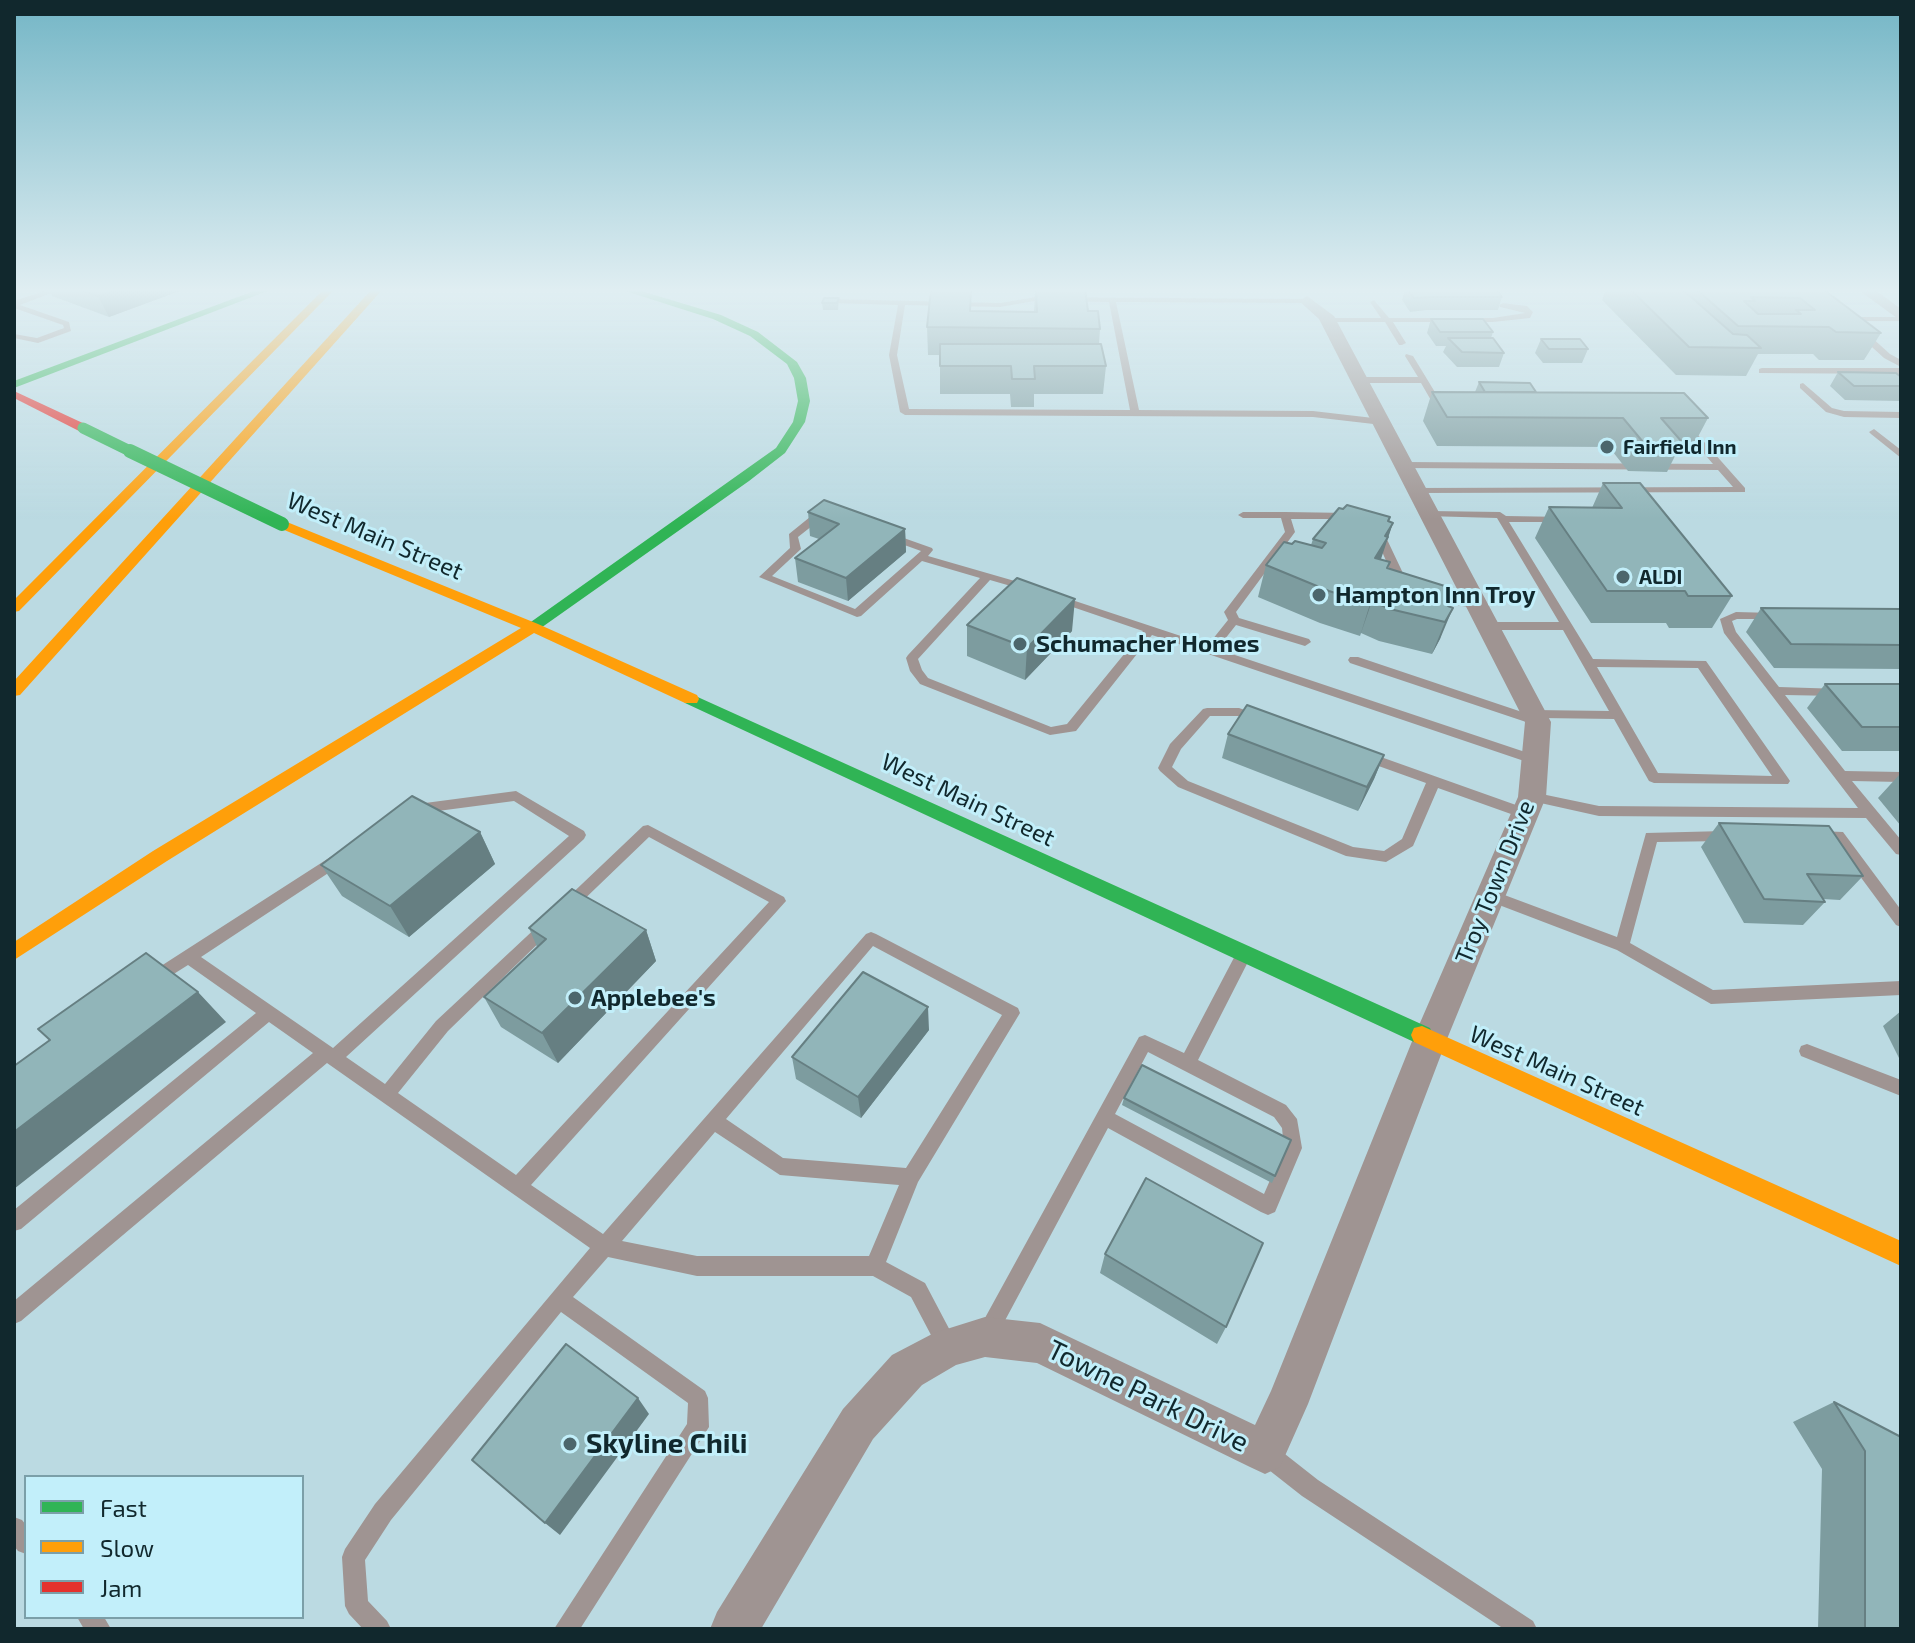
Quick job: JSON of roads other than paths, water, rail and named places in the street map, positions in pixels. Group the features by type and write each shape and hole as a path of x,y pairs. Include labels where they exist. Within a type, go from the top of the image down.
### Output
{"main road":[{"path":"14,385 65,366"},
{"path":"14,608 254,366"},
{"path":"14,691 309,366"},
{"path":"14,952 160,856 533,627 745,478 781,450 799,422 804,401 800,378 794,366"},
{"name":"West Main Street","path":"14,394 282,524 533,627 1901,1254"}],"street":[{"path":"1353,366 1536,718"},
{"name":"Troy Town Drive","path":"1430,1039 1529,806 1536,718"},
{"name":"Towne Park Drive","path":"967,1342 1040,1343 1265,1452 1287,1404 1430,1039"},
{"path":"734,1629 858,1424 907,1370 967,1342"}],"lane":[{"path":"895,366 905,412 1313,414 1382,422"},
{"path":"1125,366 1135,413"},
{"path":"1415,366 1439,407"},
{"path":"1762,371 1901,371"},
{"path":"1360,380 1424,380"},
{"path":"1803,386 1829,410 1844,414 1901,415"},
{"path":"1417,490 1741,490 1687,428"},
{"path":"1874,432 1901,455"},
{"path":"1404,465 1720,467"},
{"path":"1430,514 1500,515 1654,778 1783,781 1702,664 1589,663"},
{"path":"1243,515 1357,516"},
{"path":"1285,515 1290,532 1230,612 1234,620 1305,642"},
{"path":"833,516 928,550 921,557 857,614 765,577 796,549 793,536 814,519 833,516"},
{"path":"1371,516 1405,589 1483,616 1567,626"},
{"path":"1503,519 1571,520"},
{"path":"921,557 988,576 1535,760"},
{"path":"988,576 912,658 916,671 924,681 1050,731 1071,728 1150,630"},
{"path":"1784,616 1736,615 1726,619 1730,633 1901,850"},
{"path":"1210,650 1234,620"},
{"path":"1354,660 1536,718 1618,715"},
{"path":"1775,691 1854,692"},
{"path":"1267,722 1239,712 1207,712 1175,747 1165,768 1183,784 1337,847 1386,857 1408,842 1434,781"},
{"path":"1350,751 1434,781 1529,806 1599,811 1870,813"},
{"path":"1841,776 1901,777"},
{"path":"14,1314 330,1055 579,835 516,796 415,809 402,818"},
{"path":"386,1095 442,1026 648,830 779,901 518,1186"},
{"path":"1622,946 1651,837 1745,836"},
{"path":"1807,836 1838,836 1901,921"},
{"path":"139,990 348,852"},
{"path":"1491,896 1622,946 1711,997 1901,988"},
{"path":"379,1629 357,1606 353,1557 383,1512 559,1299 871,938 1012,1013 911,1177 875,1266"},
{"path":"1188,1063 1244,954"},
{"path":"187,956 605,1247 697,1266 875,1266 918,1290 967,1342 1104,1117 1145,1042 1280,1111 1291,1125 1293,1148 1268,1206 1104,1117"},
{"path":"14,1222 268,1013"},
{"path":"1807,1051 1901,1088"},
{"path":"714,1121 780,1166 911,1177"},
{"path":"559,1299 698,1398 698,1427 566,1629"},
{"path":"1265,1452 1310,1488 1525,1629"}],"place":[{"name":"Fairfield Inn","path":"1607,447"},
{"name":"ALDI","path":"1623,577"},
{"name":"Hampton Inn Troy","path":"1319,595"},
{"name":"Schumacher Homes","path":"1020,644"},
{"name":"Applebee's","path":"575,998"},
{"name":"Skyline Chili","path":"570,1444"}]}
